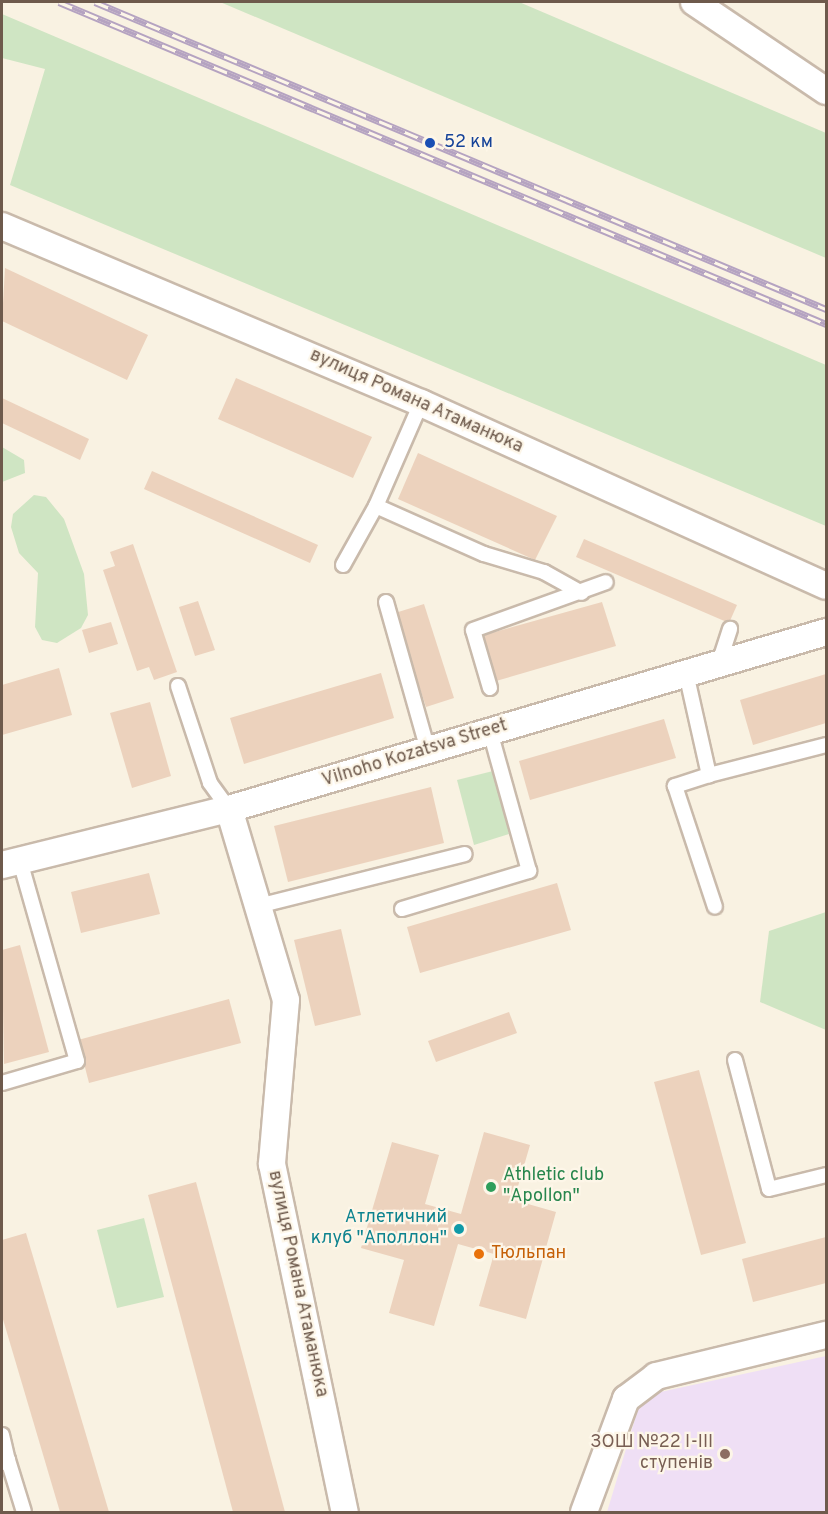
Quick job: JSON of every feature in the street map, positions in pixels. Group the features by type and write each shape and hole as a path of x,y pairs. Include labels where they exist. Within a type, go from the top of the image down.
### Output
{"street":[{"path":"694,2 826,91"},
{"name":"вулиця Романа Атаманюка","path":"2,226 421,403 826,586"},
{"name":"Vilnoho Kozatsva Street","path":"11,863 229,809 826,632"},
{"name":"вулиця Романа Атаманюка","path":"229,809 286,1000 272,1164 345,1512"},
{"path":"584,1512 626,1399 656,1376 826,1335"}],"lane":[{"path":"343,565 376,507 421,403"},
{"path":"376,507 484,554 544,572 582,593"},
{"path":"490,688 473,630 582,593 606,582"},
{"path":"386,602 428,750"},
{"path":"719,663 730,629"},
{"path":"686,673 709,775"},
{"path":"178,687 210,783 229,809"},
{"path":"402,909 529,871 490,731"},
{"path":"715,907 675,786 826,745"},
{"path":"258,906 465,854"},
{"path":"2,1083 77,1061 11,863"},
{"path":"735,1060 769,1189 826,1174"},
{"path":"2,1435 5,1462 24,1512"}],"shaded area":[{"name":"ЗОШ №22 І-ІІІ ступенів","path":"826,1356 826,1512 607,1512 642,1396"}],"green space":[{"path":"220,2 519,2 826,133 826,258"},
{"path":"2,14 826,365 826,526 10,185 45,69 2,58"},
{"path":"2,447 24,460 25,473 2,482"},
{"path":"34,495 46,497 64,519 84,574 88,615 81,628 57,643 42,640 35,627 38,573 19,553 11,527 13,514"},
{"path":"493,771 509,834 474,845 457,780"},
{"path":"826,912 826,1030 760,1002 769,931"},
{"path":"144,1218 164,1297 117,1308 97,1230"}],"building":[{"path":"5,268 148,335 127,380 2,321"},
{"path":"236,378 372,437 353,478 218,419"},
{"path":"2,398 89,439 80,460 2,423"},
{"path":"418,453 557,516 535,560 398,499"},
{"path":"152,471 318,545 310,563 144,489"},
{"path":"584,539 737,605 729,623 576,557"},
{"path":"133,544 177,672 154,680 149,667 137,671 103,570 115,566 110,552"},
{"path":"198,601 215,650 195,656 179,607"},
{"path":"602,602 616,646 496,681 484,635"},
{"path":"424,604 454,698 426,707 395,613"},
{"path":"111,622 118,644 89,653 82,630"},
{"path":"59,668 72,715 2,735 2,685"},
{"path":"381,673 394,718 244,764 230,718"},
{"path":"826,674 826,723 753,745 740,700"},
{"path":"150,702 171,776 132,788 110,713"},
{"path":"664,719 676,758 530,800 519,761"},
{"path":"431,787 444,843 288,882 274,826"},
{"path":"149,873 160,914 81,933 71,892"},
{"path":"557,883 571,930 420,973 407,927"},
{"path":"341,929 361,1015 315,1026 294,940"},
{"path":"20,945 49,1052 4,1064 2,950"},
{"path":"229,999 241,1043 89,1083 78,1040"},
{"path":"509,1012 517,1033 436,1062 428,1041"},
{"path":"699,1070 746,1243 701,1255 654,1082"},
{"name":"Атлетичний клуб \"Аполлон\"","path":"484,1132 530,1145 514,1200 556,1212 526,1319 479,1306 494,1254 458,1244 434,1326 389,1313 404,1260 361,1248 392,1142 439,1155 425,1204 461,1214"},
{"path":"196,1182 285,1512 233,1512 148,1195"},
{"path":"26,1233 109,1512 60,1512 2,1316 2,1240"},
{"path":"826,1237 826,1283 753,1302 742,1259"}],"railway":[{"path":"59,2 826,324"},
{"path":"95,2 826,309"}],"place":[{"name":"52 км","path":"430,143"},
{"name":"Athletic club \"Apollon\"","path":"491,1187"},
{"name":"Атлетичний клуб \"Аполлон\"","path":"459,1229"},
{"name":"Тюльпан","path":"479,1254"},
{"name":"ЗОШ №22 І-ІІІ ступенів","path":"725,1454"}]}
